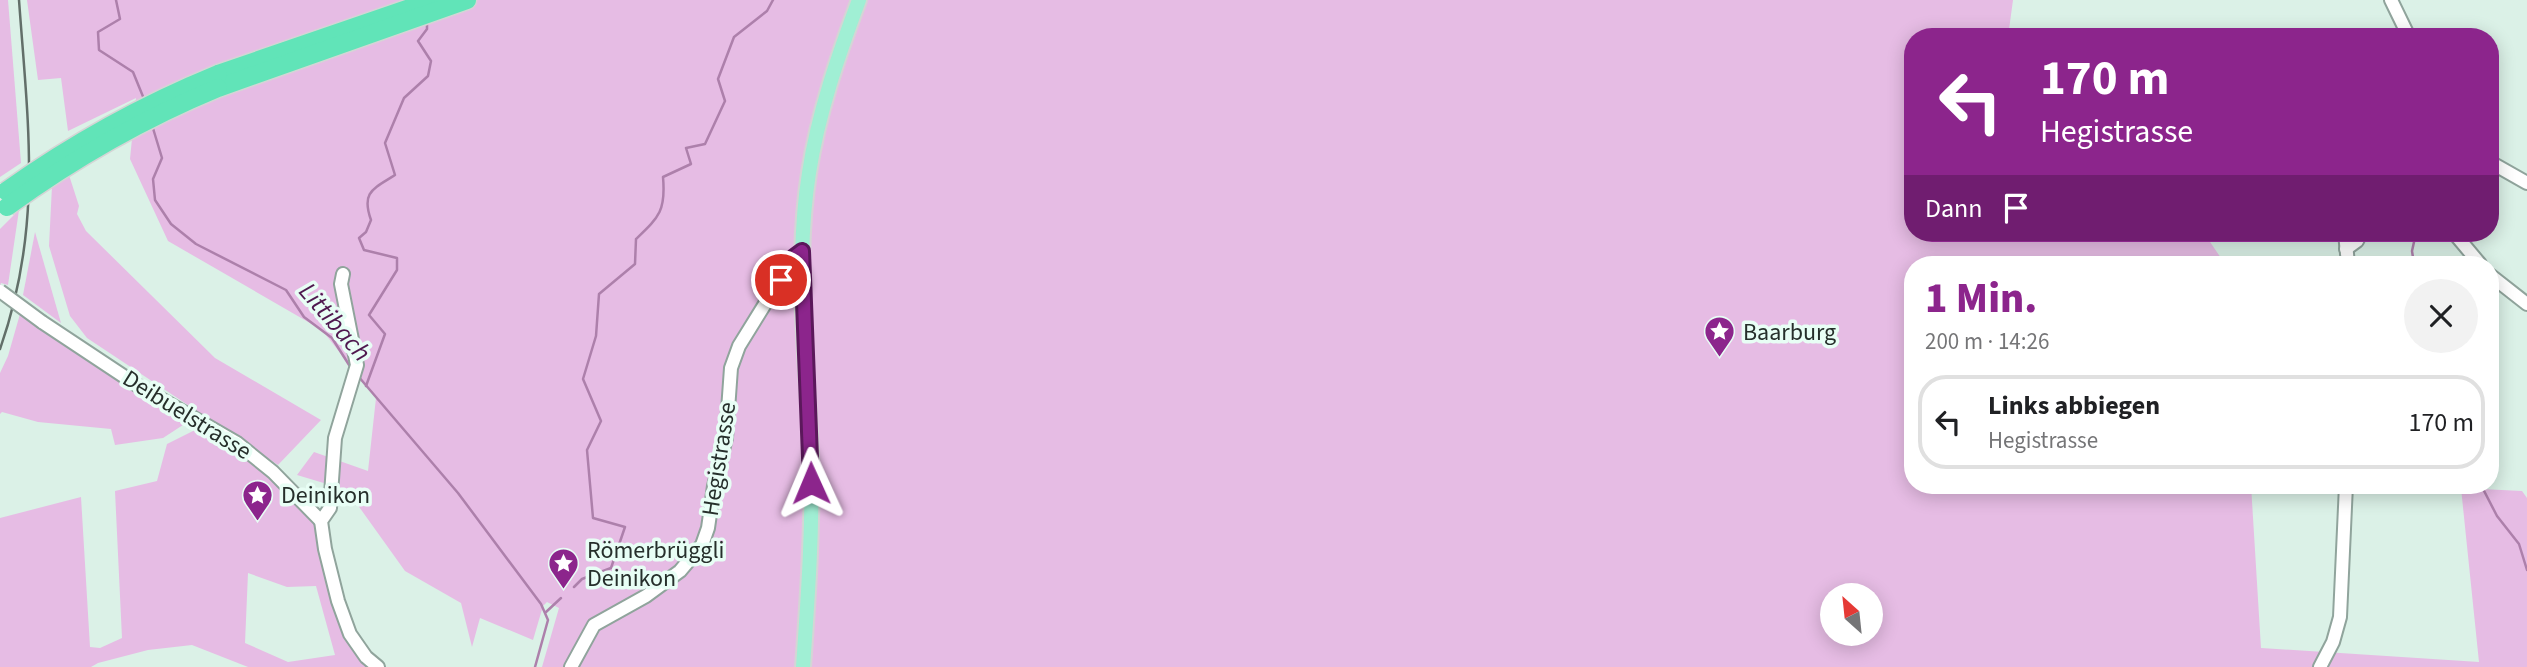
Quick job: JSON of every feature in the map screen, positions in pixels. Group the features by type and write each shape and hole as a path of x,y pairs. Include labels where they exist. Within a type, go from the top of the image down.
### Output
{"highway":[{"path":"332,41 433,0"},
{"path":"3,202 102,129 166,96 467,0"}],"main road":[{"path":"803,667 812,520 802,251 809,174 817,132 828,88 859,0"}],"street":[{"path":"2391,0 2405,28"},
{"path":"2499,167 2527,183"},
{"path":"2346,242 2347,256"},
{"path":"2346,250 2356,242"},
{"path":"2462,242 2473,256"},
{"name":"Hegistrasse","path":"571,667 594,625 646,596 680,571 702,545 708,528 714,486 726,438 731,368 739,346 794,257 802,251"},
{"path":"343,274 341,284 357,365 335,438 330,508 321,521 325,550 338,601 350,634 366,657 378,667"},
{"path":"2499,282 2527,304"},
{"name":"Deibuelstrasse","path":"0,291 139,387 237,443 273,472 321,521"},
{"path":"2320,667 2333,642 2340,617 2346,494"}],"shaded area":[{"path":"0,0 8,0 21,163 0,177"},
{"path":"27,0 2013,0 2009,28 1904,28 1904,242 2210,242 2220,256 1904,256 1904,494 2252,494 2261,648 2479,662 2462,494 2499,494 2499,490 2522,491 2527,498 2527,667 542,667 559,608 547,602 543,606 533,640 480,618 472,647 461,603 405,571 347,490 297,475 314,452 368,471 376,398 322,330 168,241 130,159 136,98 68,131 61,78 38,80"},
{"path":"69,175 79,206 77,214 86,231 215,358 321,420 278,465 87,338 70,316 49,246 52,186"},
{"path":"19,210 8,285 1,283 0,286 0,229"},
{"path":"35,232 61,323 23,295"},
{"path":"20,314 186,423 163,438 115,445 111,429 38,422 2,412 0,414 0,373 8,356"},
{"path":"197,429 271,472 316,527 319,555 339,621 359,659 367,667 248,667 192,645 148,650 91,667 0,667 0,518 81,497 90,647 100,648 122,638 115,491 157,481 167,444","holes":["248,573 287,587 316,586 335,655 288,662 245,643"]}],"waterway":[{"name":"Littibach","path":"116,0 120,19 98,32 99,50 133,72 144,99"},
{"path":"574,587 582,579 611,568 625,527 593,518 587,450 601,421 583,379 596,336 599,294 635,264 636,239 655,219 662,206 663,177 691,164 686,148 705,144 725,101 718,79 734,37 767,11 773,0"},
{"path":"366,386 385,334 369,315 397,270 397,258 364,250 359,238 366,232 371,220 368,197 375,188 395,175 385,143 404,98 428,76 431,61 418,41 427,29 427,21"},
{"name":"Littibach","path":"152,125 162,158 153,179 155,200 171,224 196,244 286,290 304,317 332,338 351,368"},
{"path":"2413,256 2414,242"},
{"name":"Littibach","path":"358,376 458,493 541,604 548,620 535,667"},
{"path":"2486,494 2497,516 2519,544 2527,570"},
{"path":"546,612 561,598"}],"railway":[{"path":"0,349 14,304 27,218 28,133 19,0"}],"place":[{"name":"Baarburg","path":"1720,359"},
{"name":"Deinikon","path":"258,522"},
{"name":"Römerbrüggli Deinikon","path":"564,591"}],"route":[{"path":"781,280 794,257 802,251 811,483"}]}
